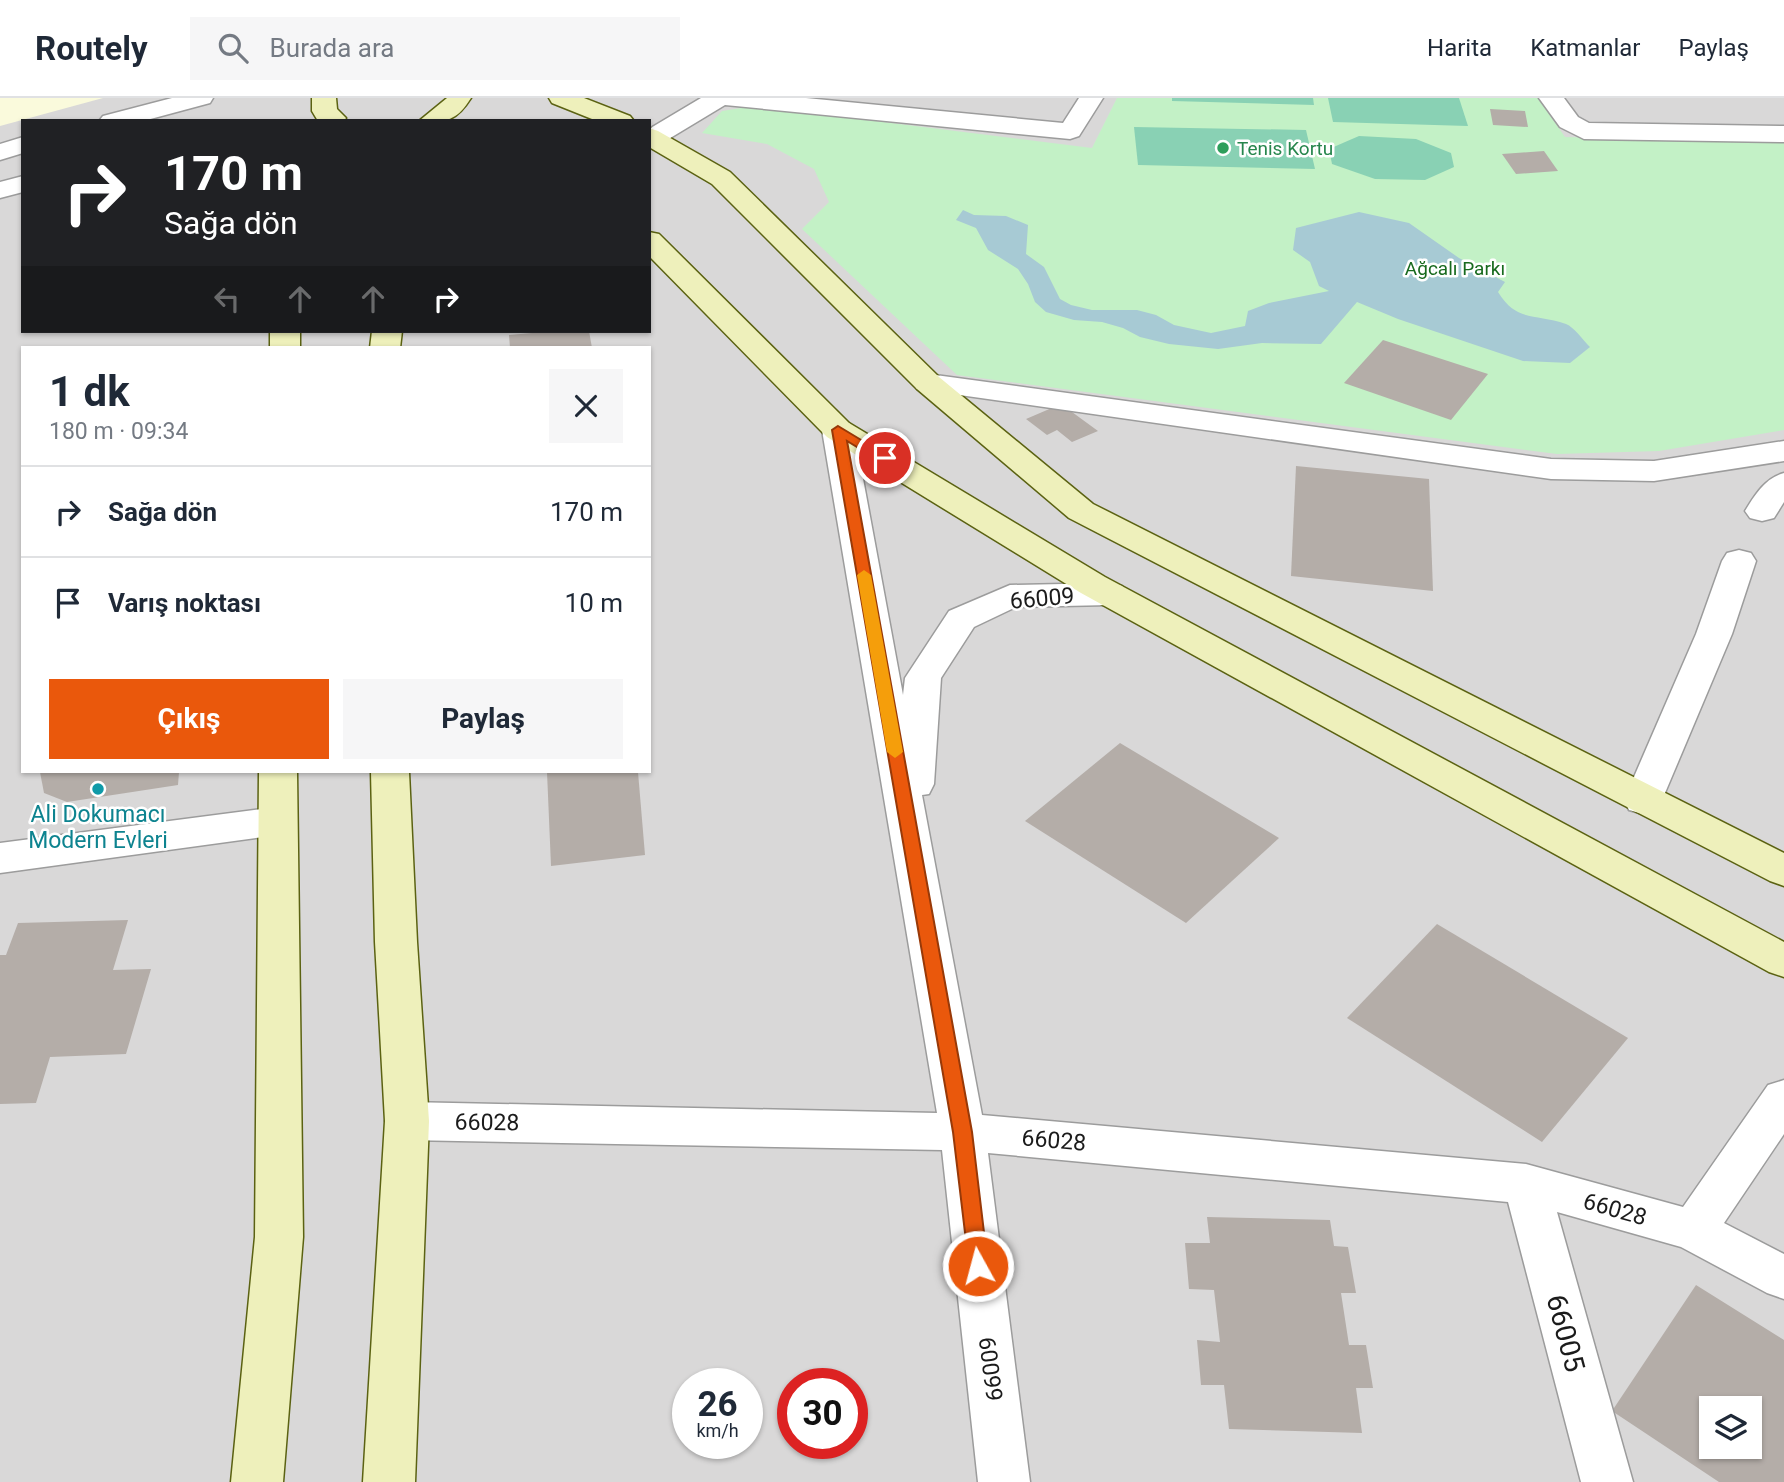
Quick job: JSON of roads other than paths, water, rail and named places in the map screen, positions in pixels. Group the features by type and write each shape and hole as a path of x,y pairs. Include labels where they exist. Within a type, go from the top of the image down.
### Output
{"main road":[{"path":"434,119 453,107 459,98"},
{"path":"561,98 616,119"},
{"path":"651,137 721,178 928,383 1081,510 1784,871"},
{"path":"651,242 838,430 1110,594 1784,961"},
{"path":"257,1482 279,1237 278,773"},
{"path":"389,1482 407,1121 396,942 390,773"}],"street":[{"path":"120,119 201,98"},
{"path":"651,137 719,98"},
{"path":"728,98 1070,131 1091,98"},
{"path":"1551,98 1569,122 1584,131 1784,134"},
{"path":"0,152 21,146"},
{"path":"0,190 21,185"},
{"path":"928,383 1551,469 1654,471 1784,451"},
{"name":"66009","path":"838,430 962,1132 1004,1482"},
{"path":"1762,511 1769,499 1784,484"},
{"path":"1643,800 1714,635 1739,561"},
{"name":"66009","path":"911,842 923,678 961,619 1010,596 1110,594"},
{"path":"0,858 277,821"},
{"path":"1693,1230 1784,1098"},
{"name":"66028","path":"407,1121 962,1132 1525,1184 1693,1230 1784,1278"},
{"name":"66005","path":"1525,1184 1607,1482"}],"water":[{"path":"963,210 974,215 1006,216 1028,225 1026,254 1044,267 1060,299 1071,305 1092,310 1137,310 1156,315 1174,325 1211,333 1245,326 1248,311 1269,303 1329,291 1319,286 1310,262 1293,250 1296,228 1359,212 1409,223 1459,258 1505,282 1498,292 1512,309 1528,316 1566,324 1590,347 1570,363 1523,361 1398,319 1357,302 1321,344 1262,343 1218,349 1169,344 1140,337 1123,328 1102,322 1074,320 1046,312 1035,302 1018,269 988,250 976,228 956,220"}],"place":[{"name":"Tenis Kortu","path":"1223,148"},
{"name":"Ali Dokumacı Modern Evleri","path":"98,789"}],"park label":[{"name":"Ağcalı Parkı","path":"1455,268"}]}
